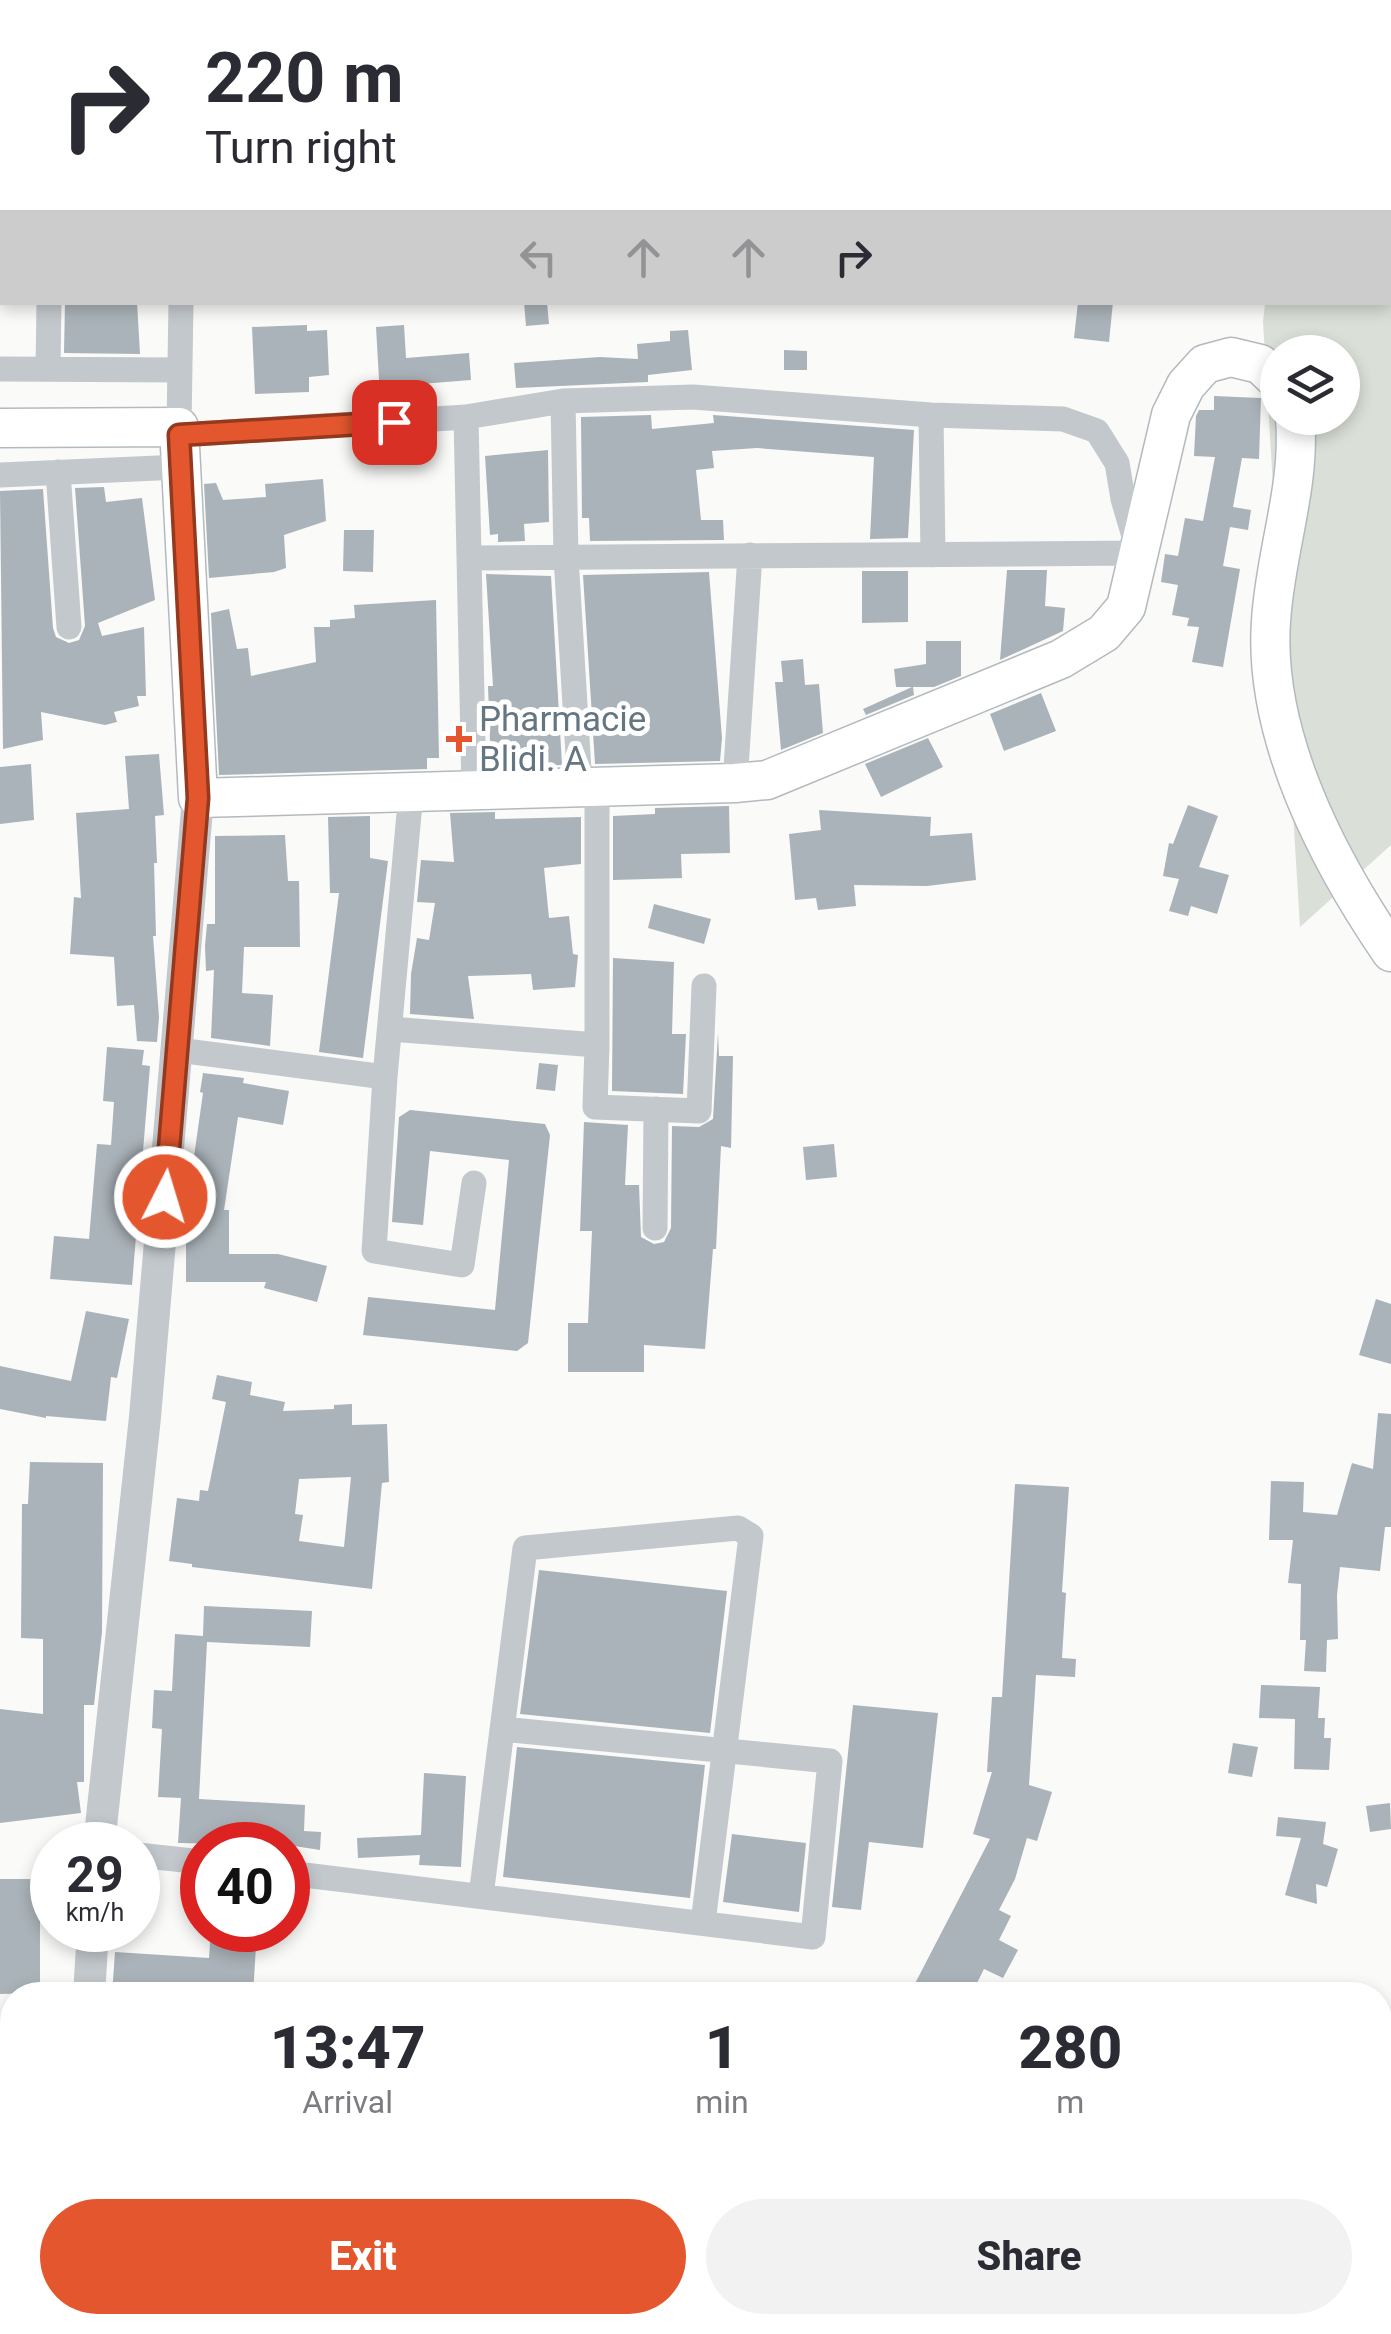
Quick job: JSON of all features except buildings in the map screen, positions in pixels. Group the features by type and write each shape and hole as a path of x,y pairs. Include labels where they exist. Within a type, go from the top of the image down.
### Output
{"main road":[{"path":"179,444 198,798 735,783 767,780 1061,659 1104,633 1126,607 1171,414 1186,384 1205,364 1231,357 1260,364"},
{"path":"0,428 179,444"},
{"path":"1296,435 1270,622 1278,700 1289,753 1320,833 1364,913 1391,952"},
{"path":"0,448 179,444"}],"street":[{"path":"48,370 49,305"},
{"path":"179,444 182,305"},
{"path":"0,369 180,370"},
{"path":"0,475 58,472 179,444 466,417 563,402 693,397 931,415 1063,419 1097,431 1117,463 1139,553 471,558"},
{"path":"563,402 566,557 589,787 597,1045 595,1106 699,1111 704,986"},
{"path":"931,415 933,556"},
{"path":"466,417 474,790"},
{"path":"58,472 68,627"},
{"path":"735,783 750,555"},
{"path":"411,792 385,1077 374,1251 462,1265 474,1183"},
{"path":"101,1822 144,1417 198,798"},
{"path":"390,1029 597,1045"},
{"path":"178,1050 385,1077"},
{"path":"655,1228 656,1109"},
{"path":"481,1896 525,1548 738,1528 751,1536 704,1923"},
{"path":"310,1876 813,1936 830,1761 502,1730"},
{"path":"89,1982 91,1952"}],"shaded area":[{"path":"1265,305 1391,305 1391,845 1300,927 1270,435 1360,435 1360,335 1264,335"}],"place":[{"name":"Pharmacie Blidi. A","path":"459,739"}],"route":[{"path":"165,1197 198,798 179,435 394,422"}]}
